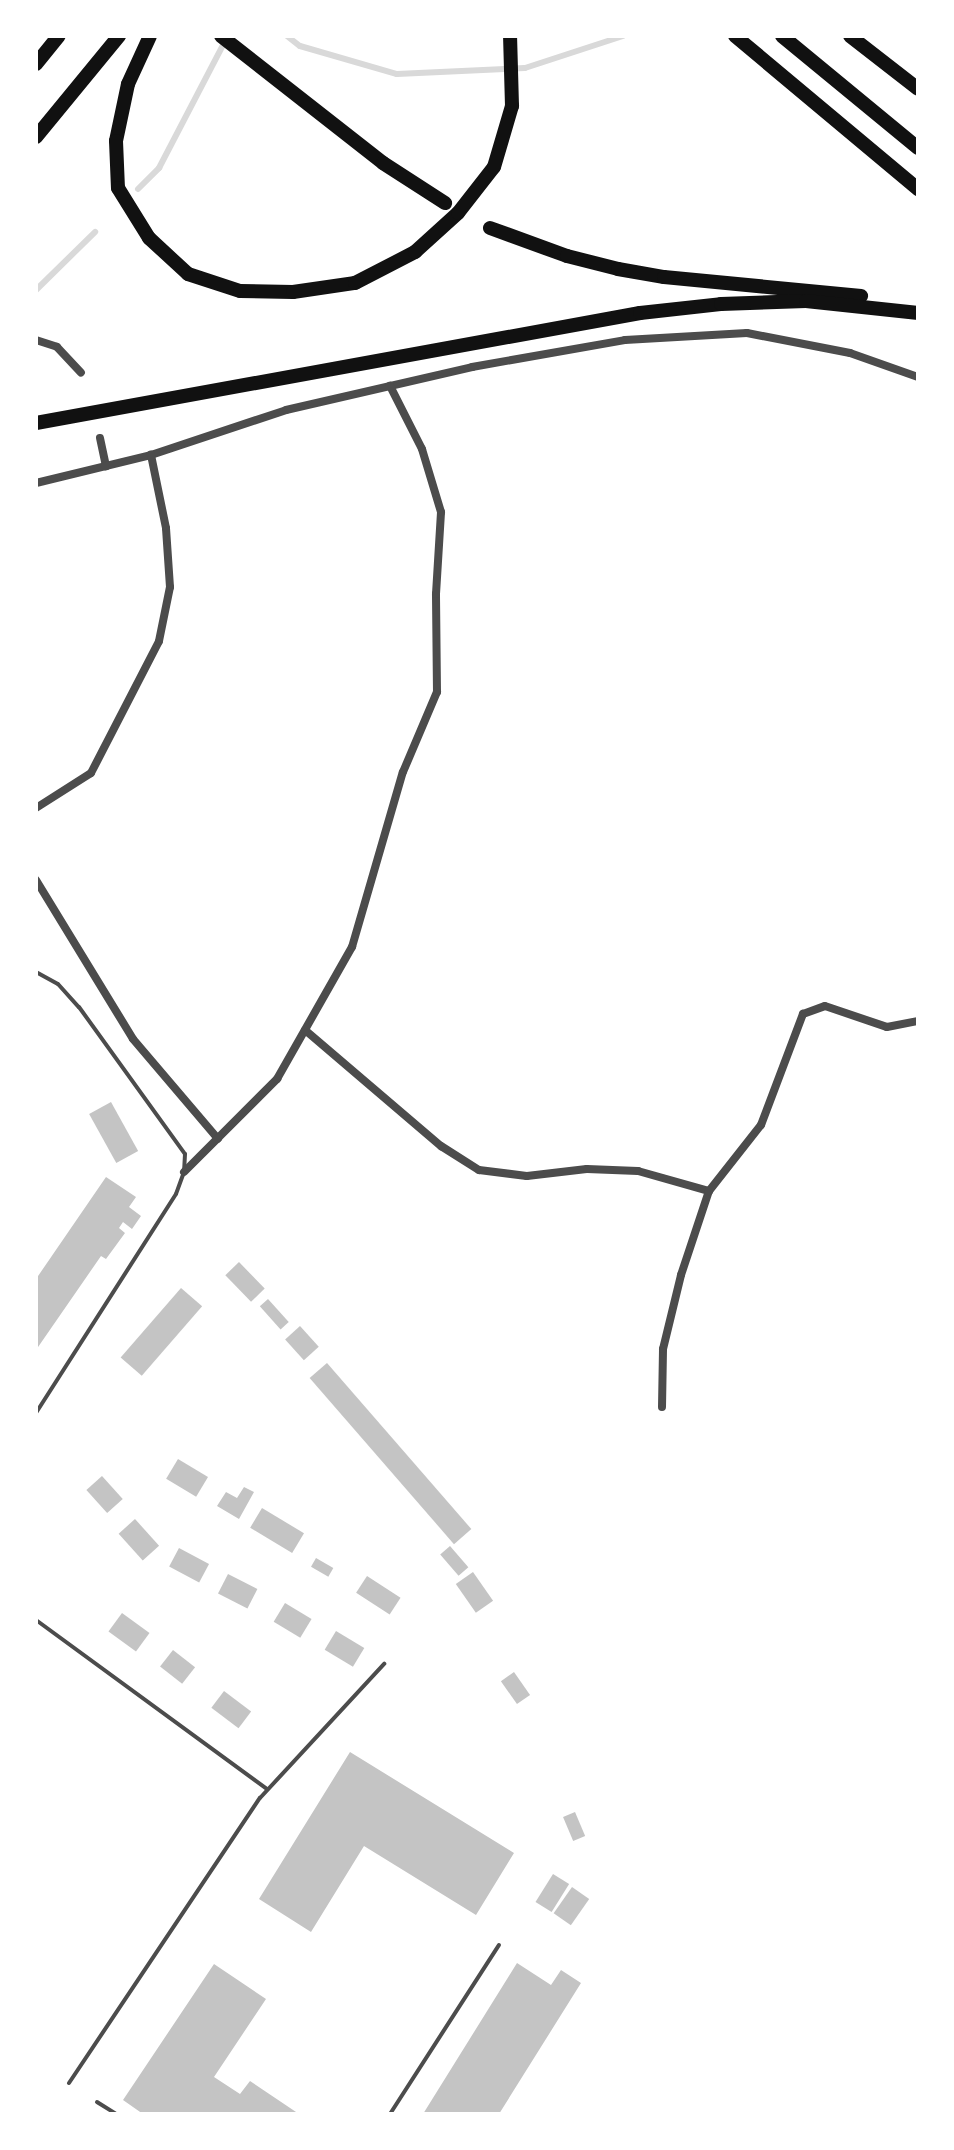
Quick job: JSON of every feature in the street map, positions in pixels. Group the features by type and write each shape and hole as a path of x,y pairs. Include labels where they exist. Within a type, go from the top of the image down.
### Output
{"highway":[{"path":"36,64 59,36"},
{"path":"36,137 119,36"},
{"path":"150,36 125,98 116,141 118,188 149,238 188,274 240,291 293,292 355,283 415,252 458,213 494,167 512,106 510,36"},
{"path":"221,36 383,163 445,203"},
{"path":"735,36 918,189"},
{"path":"782,36 918,148"},
{"path":"850,36 918,89"},
{"path":"490,228 567,256 618,269 679,278 816,290 918,310"},
{"path":"36,423 640,313 721,304 792,301 918,310"}],"street":[{"path":"36,483 151,455 286,410 472,367 625,340 747,333 850,353 918,377"},
{"path":"36,340 57,347 81,373"},
{"path":"184,1172 277,1079 352,947 403,772 437,692 436,594 441,512 422,449 390,386"},
{"path":"100,438 106,466"},
{"path":"36,808 91,773 159,641 170,587 166,528 151,455"},
{"path":"36,880 133,1039 218,1139"},
{"path":"662,1407 663,1349 681,1275 709,1191 761,1125 803,1014 825,1006 887,1027 918,1021"},
{"path":"305,1030 441,1146 479,1170 527,1176 587,1169 638,1171 709,1191"}],"lane":[{"path":"36,972 58,984 79,1007 130,1080 169,1127 185,1154 184,1172 159,1222 36,1413"},
{"path":"36,1620 267,1790"},
{"path":"69,2083 267,1790 384,1664"},
{"path":"390,2114 499,1945"},
{"path":"97,2102 116,2114"}],"building":[{"path":"111,1102 138,1151 116,1163 89,1114"},
{"path":"106,1177 136,1197 129,1207 141,1216 132,1229 123,1222 119,1228 125,1233 106,1259 101,1256 36,1350 36,1279"},
{"path":"239,1262 265,1289 251,1302 225,1275"},
{"path":"181,1288 202,1306 142,1376 121,1357"},
{"path":"268,1299 289,1322 281,1329 260,1306"},
{"path":"300,1326 319,1347 304,1360 285,1339"},
{"path":"327,1363 471,1529 454,1544 310,1378"},
{"path":"178,1459 208,1477 196,1497 166,1479"},
{"path":"102,1476 123,1499 107,1513 86,1490"},
{"path":"244,1487 254,1492 239,1519 217,1506 226,1492 237,1498"},
{"path":"262,1508 304,1533 292,1553 250,1528"},
{"path":"135,1519 159,1546 143,1560 119,1534"},
{"path":"450,1546 468,1567 459,1576 440,1555"},
{"path":"179,1548 209,1564 199,1583 169,1567"},
{"path":"316,1558 333,1568 328,1577 311,1567"},
{"path":"473,1572 493,1601 476,1613 456,1584"},
{"path":"228,1574 257,1589 247,1609 218,1594"},
{"path":"367,1576 401,1598 390,1615 356,1593"},
{"path":"285,1603 312,1619 300,1638 274,1622"},
{"path":"122,1613 150,1633 136,1652 108,1632"},
{"path":"336,1631 364,1648 353,1667 325,1650"},
{"path":"173,1650 195,1667 182,1684 160,1667"},
{"path":"514,1672 530,1695 517,1704 501,1681"},
{"path":"224,1691 251,1711 239,1728 211,1708"},
{"path":"350,1752 514,1853 476,1915 364,1846 311,1932 259,1899"},
{"path":"575,1812 585,1836 573,1841 563,1817"},
{"path":"553,1874 569,1884 552,1912 536,1902"},
{"path":"572,1887 589,1899 571,1925 554,1913"},
{"path":"517,1963 551,1985 561,1970 581,1983 499,2114 423,2114"},
{"path":"214,1964 266,1999 214,2077 240,2094 250,2081 299,2114 143,2114 123,2100"}],"waterway":[{"path":"287,36 300,46 397,74 525,68 623,36"},
{"path":"138,189 159,168 225,41"},
{"path":"36,290 95,232"}]}
